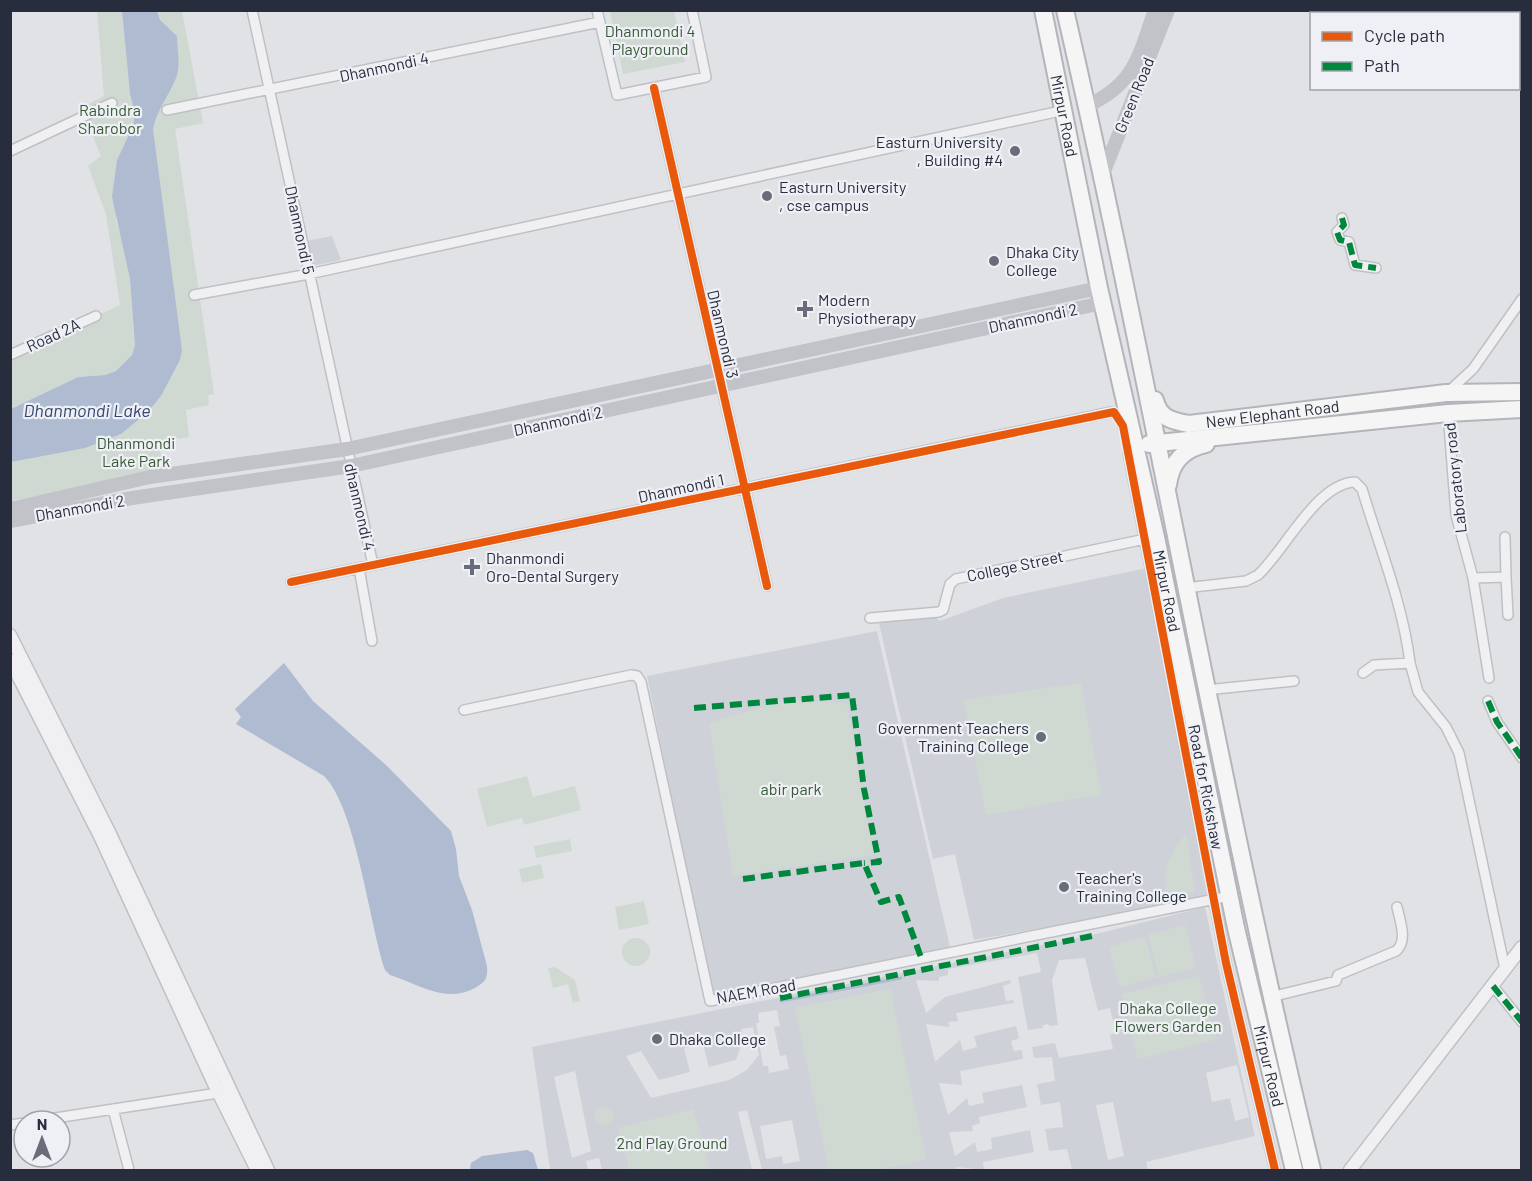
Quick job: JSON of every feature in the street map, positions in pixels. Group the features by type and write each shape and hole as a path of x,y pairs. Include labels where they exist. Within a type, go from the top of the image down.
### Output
{"highway":[{"name":"Mirpur Road","path":"1043,10 1101,295 1137,446 1151,537 1221,898 1294,1170"},
{"name":"Mirpur Road","path":"1065,10 1159,443 1185,588 1248,891 1312,1170"},
{"path":"1065,110 1087,106"},
{"name":"New Elephant Road","path":"1124,284 1134,302 1158,410 1170,419 1189,424 1446,393 1521,392"},
{"name":"New Elephant Road","path":"1137,446 1448,413 1521,409"},
{"path":"1168,490 1172,466 1189,449 1245,434"},
{"path":"1221,898 1248,891"}],"main road":[{"name":"Green Road","path":"1087,106 1108,95 1125,81 1134,67 1155,10"},
{"name":"Green Road","path":"1101,179 1168,10"},
{"name":"Dhanmondi 2","path":"10,509 150,477 347,449 718,370 1101,295"},
{"name":"Dhanmondi 2","path":"10,521 132,498 351,466 722,386 1101,295"}],"street":[{"name":"Dhanmondi 5","path":"252,10 347,449"},
{"path":"597,10 617,95 706,77 692,10"},
{"name":"Dhanmondi 4","path":"167,110 270,91 600,22"},
{"path":"1520,59 1521,74"},
{"name":"Dhanmondi 3","path":"654,87 767,586"},
{"path":"10,151 112,103"},
{"path":"195,295 309,274 1065,110"},
{"path":"1342,218 1344,225 1337,232 1340,240 1349,242 1356,265 1376,268"},
{"path":"1446,393 1473,369 1521,299"},
{"name":"Road 2A","path":"10,355 96,316"},
{"name":"Dhanmondi 1","path":"291,582 1112,412 1120,417 1123,426 1151,537"},
{"name":"Laboratory road","path":"1448,413 1456,515 1473,578 1488,678"},
{"name":"dhanmondi 4","path":"347,449 373,565"},
{"name":"Mirpur Road","path":"1185,588 1246,581 1258,575 1322,498 1341,484 1355,482 1362,489 1407,641 1410,663"},
{"name":"College Street","path":"870,618 939,612 943,610 950,584 956,579 1151,537"},
{"path":"1505,537 1508,615"},
{"path":"359,568 372,641"},
{"path":"1473,578 1506,577"},
{"path":"10,634 55,736 105,834 242,1126 268,1170"},
{"path":"10,660 55,736"},
{"path":"1363,673 1374,665 1410,663 1418,692 1446,727 1459,753 1505,969"},
{"name":"NAEM Road","path":"464,711 631,675 637,676 641,682 710,1001 930,959 1221,898"},
{"path":"1206,690 1294,681"},
{"path":"1488,701 1497,722 1521,758"},
{"path":"105,834 218,1093 242,1126 257,1170"},
{"path":"1221,898 1246,1052 1275,1170"},
{"path":"1271,997 1336,981 1338,975 1396,951 1402,946 1403,940 1397,907"},
{"path":"1350,1170 1521,947"},
{"path":"1493,986 1521,1022"},
{"path":"72,1115 218,1093"},
{"path":"113,1109 129,1170"}],"shaded area":[{"path":"332,236 341,260 312,266 306,241"},
{"name":"Government Teachers Training College","path":"1147,568 1207,899 974,940 955,854 933,859 878,619 934,616 940,621 1003,598"},
{"path":"877,631 951,951 712,998 647,676"},
{"name":"Dhaka College","path":"1205,907 1255,1136 1146,1162 1148,1170 1072,1170 1067,1149 1049,1151 1045,1129 1063,1127 1060,1102 1041,1105 1037,1084 1055,1081 1052,1057 1034,1058 1032,1047 1055,1043 1059,1058 1113,1049 1110,1035 1116,1033 1110,1008 1098,1011 1085,958 1059,960 1052,980 1058,1025 1048,1024 1043,1025 1043,1028 1028,1030 1018,977 1041,972 1037,953 948,969 948,975 939,977 939,981 916,980 926,1013 945,997 1010,980 1011,983 1003,986 1006,1001 1013,1000 1014,1003 956,1013 958,1021 948,1022 950,1027 926,1024 935,1062 960,1040 963,1051 977,1047 974,1036 1016,1026 1019,1038 1011,1041 1014,1051 1022,1050 1023,1059 960,1071 962,1085 939,1083 948,1115 967,1098 969,1106 984,1103 982,1093 1022,1085 1027,1107 979,1117 980,1123 972,1126 973,1131 949,1132 955,1156 975,1142 977,1152 992,1149 991,1138 1030,1130 1034,1152 983,1162 984,1170 957,1167 957,1170 762,1170 747,1110 738,1112 752,1170 709,1170 693,1110 619,1128 630,1170 602,1170 599,1158 586,1161 588,1170 550,1170 532,1047 1092,935","holes":["777,1010 780,1026 774,1027 780,1056 786,1055 789,1069 769,1073 768,1066 763,1066 756,1023 759,1023 758,1013","753,1027 759,1055 747,1070 729,1080 651,1098 626,1056 641,1051 659,1080 690,1072 684,1048 703,1044 709,1067 736,1060 743,1040 741,1029","1237,1065 1249,1117 1235,1121 1230,1098 1212,1102 1206,1073","575,1071 591,1151 572,1158 554,1077","1113,1102 1124,1156 1108,1160 1096,1105","792,1120 800,1161 783,1164 782,1156 766,1159 760,1126"]}],"green space":[{"name":"Rabindra Sharobor","path":"97,11 122,11 130,94 135,113 133,126 117,160 116,221 130,279 135,345 132,355 116,371 105,375 78,377 11,409 11,356 120,305 106,214 88,166 101,156 81,108 104,96"},
{"name":"Dhanmondi Lake Park","path":"157,11 182,11 203,123 175,129 214,394 208,395 209,405 186,410 189,437 159,442 164,470 11,501 11,462 121,434 148,412 161,396 180,360 181,350 153,129 156,112 178,67 177,36 159,20"},
{"name":"Dhanmondi 4 Playground","path":"610,11 674,11 685,62 623,74"},
{"path":"1081,683 1101,794 986,815 964,700"},
{"name":"abir park","path":"789,699 847,704 873,855 733,876 709,723"},
{"path":"527,776 533,797 575,786 581,810 524,825 522,818 487,827 477,789"},
{"path":"1186,834 1195,892 1166,897 1165,879 1168,863"},
{"path":"570,839 572,851 536,858 534,846"},
{"path":"541,864 544,878 522,883 519,869"},
{"path":"644,901 649,924 619,930 615,907"},
{"path":"1185,925 1196,967 1159,977 1148,935"},
{"path":"1145,937 1156,977 1120,987 1109,947"},
{"path":"636,938 646,942 650,952 646,962 636,966 626,962 622,952 626,942"},
{"path":"555,967 575,980 580,1001 573,1003 568,984 553,988 548,968"},
{"name":"Dhaka College Flowers Garden","path":"1199,976 1215,1040 1138,1059 1122,994"},
{"path":"890,989 926,1160 874,1170 829,1170 795,1008"},
{"path":"604,1107 612,1112 613,1116 608,1124 604,1125 596,1120 595,1116 600,1108"},
{"name":"2nd Play Ground","path":"693,1109 709,1170 630,1170 619,1128"}],"water":[{"name":"Dhanmondi Lake","path":"122,11 157,11 160,20 177,36 179,62 177,73 157,115 153,129 182,350 180,360 161,396 148,412 121,434 85,448 11,462 11,409 78,377 105,375 116,371 132,355 135,345 130,279 112,197 117,160 133,126 135,113 130,94"},
{"path":"284,663 313,701 386,765 451,831 459,876 472,910 487,966 485,980 475,988 453,994 432,991 390,975 385,970 353,839 345,813 335,792 324,776 236,724 241,717 235,709"},
{"path":"527,1150 533,1153 538,1170 470,1170 471,1163 482,1156"}],"waterway":[{"path":"781,1001 901,978"}],"marked path":[{"path":"1520,50 1522,73"},
{"path":"1342,218 1344,225 1337,232 1340,240 1349,242 1355,265 1376,268"},
{"path":"694,708 852,695 864,789 879,862 864,863"},
{"path":"1488,701 1497,722 1522,758"},
{"path":"743,879 864,863 881,902 899,897 922,960"},
{"path":"780,998 1092,936"},
{"path":"1493,986 1522,1022"}],"cycle path":[{"path":"654,88 767,586"},
{"name":"Road for Rickshaw","path":"291,582 1114,412 1123,426 1226,963 1275,1170"}],"place":[{"name":"Easturn University , Building #4","path":"1015,151"},
{"name":"Easturn University , cse campus","path":"767,196"},
{"name":"Dhaka City College","path":"994,261"},
{"name":"Modern Physiotherapy","path":"805,309"},
{"name":"Dhanmondi Oro-Dental Surgery","path":"472,567"},
{"name":"Government Teachers Training College","path":"1041,737"},
{"name":"Teacher's Training College","path":"1064,887"},
{"name":"Dhaka College","path":"657,1039"}]}
